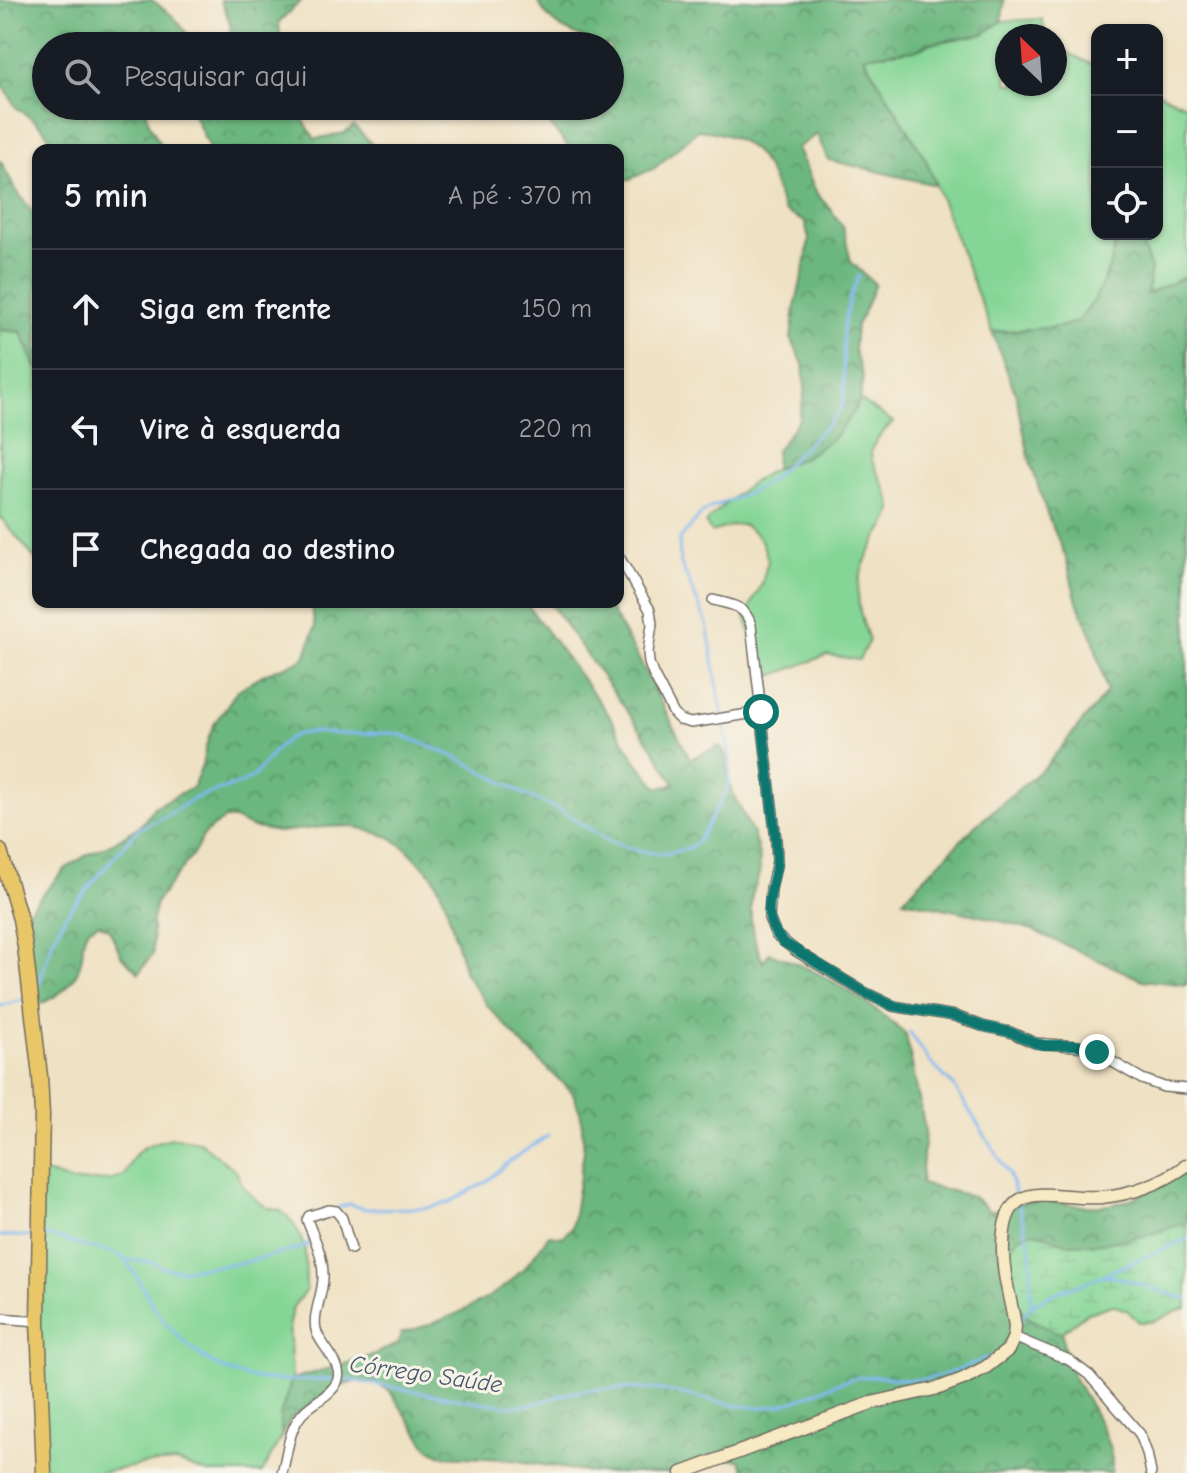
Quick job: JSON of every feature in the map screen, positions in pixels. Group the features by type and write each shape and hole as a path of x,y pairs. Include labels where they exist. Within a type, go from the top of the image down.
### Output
{"main road":[{"path":"0,851 25,947 40,1076 38,1321 44,1473"}],"street":[{"path":"624,565 650,610 649,663 674,714 680,720 691,723 761,712"},
{"path":"713,600 742,609 751,625 776,840 777,861 769,918 776,935 864,992 893,1006 955,1016 1010,1032 1035,1043 1087,1047 1142,1079 1164,1087 1187,1089"},
{"path":"682,1473 871,1403 939,1388 963,1379 997,1359 1008,1350 1014,1337 1015,1326 1002,1249 1006,1220 1014,1204 1030,1195 1101,1197 1130,1192 1173,1175 1187,1165"},
{"path":"282,1473 296,1421 330,1391 339,1378 335,1362 315,1325 323,1276 322,1260 307,1220 309,1216 336,1211 342,1218 351,1249"},
{"path":"0,1318 38,1321"},
{"path":"1014,1337 1069,1360 1089,1375 1140,1434 1151,1473"}],"green space":[{"path":"0,0 152,0 174,17 186,32 32,32 32,119 16,107 0,80"},
{"path":"220,0 302,0 279,22 280,32 229,32 227,15"},
{"path":"537,0 1004,0 1002,21 983,34 932,43 914,50 863,56 926,160 936,185 828,160 817,134 797,148 817,194 843,227 851,262 875,284 856,325 854,350 863,377 860,400 834,438 803,458 775,469 776,451 799,419 805,389 803,364 791,338 809,239 805,222 784,211 770,173 755,153 737,139 725,135 698,130 655,168 624,180 624,144 566,144 546,120 624,120 624,32 571,32 552,21"},
{"path":"1042,19 1043,24 998,24 1002,21"},
{"path":"995,26 995,96 1067,96 1067,52 1091,64 1091,240 1116,240 1110,266 1094,301 1077,322 1060,327 992,332 926,160 863,56 914,50 932,43 983,34"},
{"path":"1163,95 1187,106 1187,276 1147,295 1151,269 1140,240 1163,240"},
{"path":"33,120 148,120 160,144 54,144"},
{"path":"196,120 303,120 315,139 344,133 354,126 372,144 207,144"},
{"path":"0,160 32,212 32,358 21,332 0,330"},
{"path":"1116,240 1140,240 1151,269 1147,294 1187,276 1187,985 1142,980 1030,929 903,900 975,826 1045,767 1107,692 1092,635 1077,602 1066,558 1047,514 1030,461 1016,395 992,332 1060,327 1077,322 1094,301 1110,266"},
{"path":"0,330 21,331 32,358 32,555 0,517"},
{"path":"860,400 893,422 876,441 871,454 892,508 865,562 858,586 860,610 869,640 859,660 827,655 766,678 745,616 762,584 768,560 762,542 743,525 711,532 706,524 725,504 757,479 822,446 843,426"},
{"path":"529,608 609,715 634,758 658,788 670,786 674,783 654,749 553,608 609,608 690,759 719,746 725,755 730,786 757,845 760,871 752,896 751,922 763,962 769,953 824,977 875,1009 906,1035 925,1129 921,1184 972,1196 991,1212 1028,1202 1101,1206 1123,1202 1187,1171 1187,1222 1118,1243 1066,1244 1046,1236 1056,1332 1062,1332 1070,1369 1105,1434 1112,1461 1111,1473 746,1473 740,1460 723,1459 676,1473 594,1473 505,1459 444,1456 428,1448 389,1390 375,1383 360,1381 338,1386 308,1406 291,1418 282,1435 280,1416 292,1379 363,1359 398,1344 401,1333 439,1321 476,1304 513,1279 549,1235 563,1237 572,1227 584,1151 581,1115 573,1093 487,1005 465,973 445,901 434,877 407,849 390,837 353,826 278,832 225,819 203,836 194,853 156,902 152,920 153,954 139,973 122,957 109,929 98,923 85,933 80,966 71,982 59,994 34,1006 21,919 65,869 142,824 154,807 193,787 213,726 237,691 264,674 299,661 306,655 315,627 312,610"},
{"path":"172,1138 201,1143 236,1171 243,1186 256,1200 268,1208 281,1211 298,1231 305,1250 306,1290 293,1307 289,1322 292,1379 280,1416 282,1435 262,1473 208,1473 176,1462 97,1473 60,1472 36,1464 40,1171 73,1182 113,1180 124,1176 141,1149"},
{"path":"1187,1222 1187,1308 1155,1321 1139,1322 1127,1310 1112,1305 1085,1314 1062,1332 1056,1332 1026,1316 1016,1303 1007,1254 1025,1234 1040,1233 1071,1244 1101,1243 1144,1236"}],"waterway":[{"path":"37,990 52,942 65,916 139,828 195,798 254,776 278,747 298,734 402,735 458,758 560,810 608,841 639,851 665,854 689,848 698,841 724,797 729,784 730,758 707,624 680,561 679,540 710,508 770,481 835,417 844,400 843,329 850,297 859,276"},
{"path":"0,1006 26,999"},
{"path":"910,1032 930,1062 954,1086 1009,1174 1017,1199"},
{"path":"337,1208 350,1204 365,1209 427,1208 448,1203 487,1181 511,1160 549,1135"},
{"path":"1019,1206 1031,1250 1031,1305"},
{"path":"124,1260 153,1262 163,1268 179,1270 242,1263 301,1248 308,1245 311,1234"},
{"name":"Córrego Saúde","path":"0,1236 36,1236"},
{"name":"Córrego Saúde","path":"44,1236 120,1256 134,1272 160,1315 184,1342 221,1368 252,1378 348,1380 506,1406 539,1403 580,1391 629,1388 759,1407 797,1400 862,1377 931,1378 991,1356"},
{"name":"Córrego Saúde","path":"1020,1323 1029,1309 1046,1298 1187,1239"},
{"path":"1103,1275 1187,1299"}],"route":[{"path":"761,712 776,840 777,861 768,906 776,935 796,951 893,1006 955,1016 1010,1032 1035,1043 1075,1045 1097,1052"}]}
